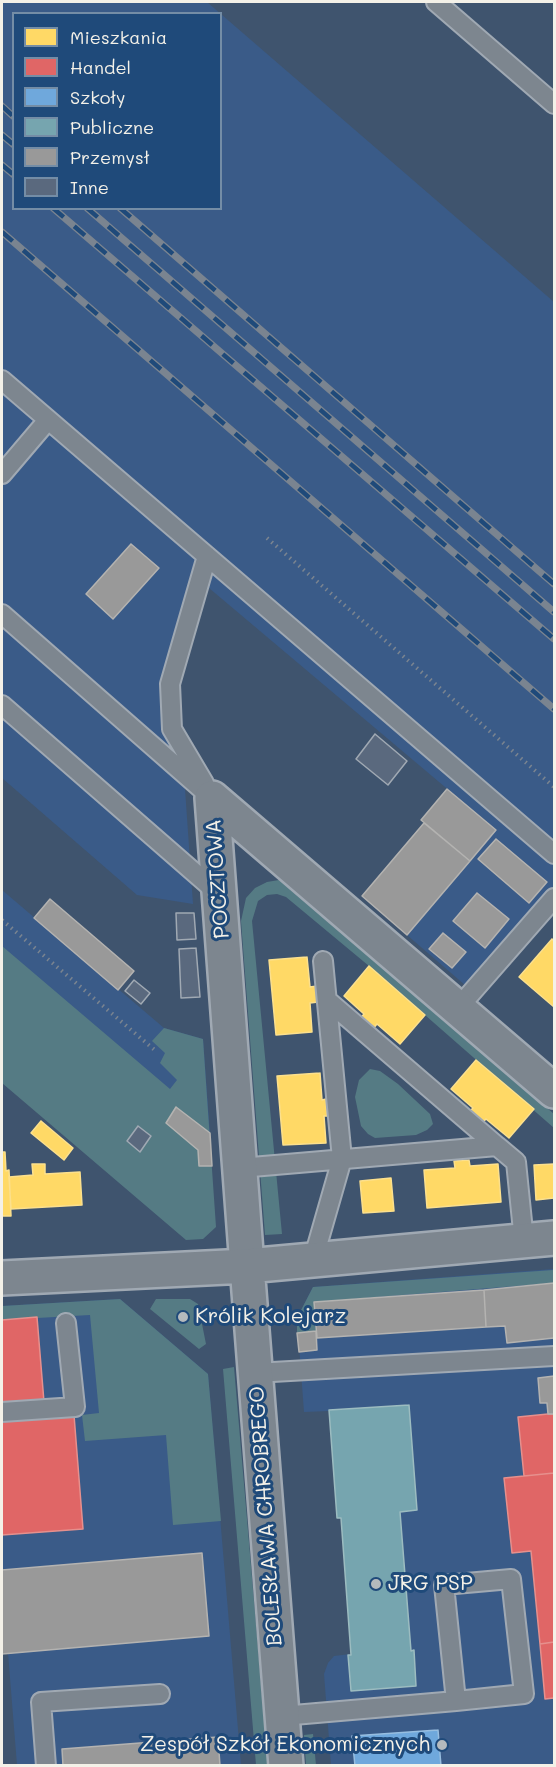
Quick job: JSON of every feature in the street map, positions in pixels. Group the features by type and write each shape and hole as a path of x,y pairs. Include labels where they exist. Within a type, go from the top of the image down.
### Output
{"street":[{"name":"POCZTOWA","path":"212,798 247,1266"},
{"name":"POCZTOWA","path":"212,798 555,1090"},
{"path":"2,1278 247,1266 540,1239"},
{"name":"BOLESŁAWA CHROBREGO","path":"247,1266 286,1766"}],"lane":[{"path":"436,2 555,104"},
{"path":"2,380 555,854"},
{"path":"2,472 48,420"},
{"path":"207,556 171,684 172,729 212,798"},
{"path":"2,614 212,798"},
{"path":"2,705 219,894"},
{"path":"458,1008 555,898"},
{"path":"313,1260 342,1159 323,961"},
{"path":"327,1000 516,1162 540,1239"},
{"path":"240,1168 497,1146"},
{"path":"2,1412 75,1407 66,1323"},
{"path":"255,1373 555,1356"},
{"path":"282,1716 456,1701 524,1694 512,1579 444,1585 456,1701"},
{"path":"46,1766 41,1702 160,1694"}],"path":[{"path":"267,538 555,787"},
{"path":"2,920 157,1053"}],"shaded area":[{"path":"2,2 207,2 219,12 12,12 12,210 222,210 222,15 554,302 554,911 480,998 407,935 496,830 209,588 178,688 193,904 137,895 2,778"},
{"path":"2,890 164,1028 203,1039 210,1133 2,998"},
{"path":"554,1269 554,1765 331,1765 324,1674 328,1663 334,1656 351,1654 341,1518 337,1518 329,1411 304,1412 297,1318 313,1287"},
{"path":"120,1299 208,1374 241,1765 17,1765 8,1653 2,1654 2,1306"}],"green space":[{"path":"279,880 290,885 554,1114 554,1128 369,966 286,897 277,894 267,895 258,901 252,921 282,1234 265,1235 241,921 246,898 255,888 267,882"},
{"path":"2,946 170,1089 177,1080 160,1063 165,1053 152,1041 164,1028 203,1039 216,1227 203,1239 186,1240 2,1083"},
{"path":"370,1069 380,1071 398,1084 430,1114 433,1124 416,1135 375,1138 368,1134 361,1126 355,1097 359,1080"},
{"path":"553,1270 554,1283 314,1302 316,1331 297,1333 297,1318 313,1287"},
{"path":"120,1299 208,1374 221,1521 173,1525 166,1435 85,1441 82,1415 99,1413 90,1315 2,1320 2,1306"},
{"path":"156,1299 190,1299 198,1304 206,1344 199,1349 150,1309"},
{"path":"234,1367 268,1765 256,1765 223,1369"},
{"path":"313,1734 316,1765 306,1765 304,1735"}],"building: Mieszkania":[{"path":"552,939 554,941 554,1007 519,977"},
{"path":"307,957 310,987 317,986 318,1002 310,1003 312,1032 276,1035 269,960"},
{"path":"369,966 425,1015 400,1044 377,1024 372,1030 360,1019 364,1014 344,996"},
{"path":"476,1060 534,1109 509,1138 486,1119 481,1124 468,1113 473,1108 451,1089"},
{"path":"320,1073 322,1100 326,1099 327,1116 324,1116 326,1143 283,1145 277,1076"},
{"path":"41,1121 73,1148 64,1160 31,1133"},
{"path":"2,1152 5,1152 6,1171 9,1170 11,1216 2,1216"},
{"path":"469,1160 470,1166 498,1164 501,1202 427,1208 424,1170 455,1168 454,1161"},
{"path":"32,1164 45,1164 45,1174 80,1172 82,1205 11,1209 9,1177 33,1175"},
{"path":"554,1164 554,1198 536,1200 534,1165"},
{"path":"391,1178 394,1211 363,1213 360,1181"}],"building: Handel":[{"path":"37,1317 44,1402 2,1406 2,1320"},
{"path":"554,1414 554,1473 524,1476 518,1417"},
{"path":"74,1415 83,1529 2,1535 2,1420"},
{"path":"554,1473 554,1642 540,1644 531,1551 512,1553 504,1478"},
{"path":"554,1642 554,1698 545,1699 540,1644"}],"building: Szkoły":[{"path":"438,1730 441,1766 355,1766 352,1736"}],"building: Publiczne":[{"name":"JRG PSP","path":"409,1405 417,1510 400,1512 416,1686 351,1691 348,1655 351,1655 341,1518 337,1518 329,1410"}],"building: Przemysł":[{"path":"131,544 159,568 113,619 86,594"},
{"path":"447,789 496,830 470,861 421,820"},
{"path":"424,823 470,861 407,935 362,896"},
{"path":"496,839 547,882 529,903 478,859"},
{"path":"477,893 509,919 485,948 453,921"},
{"path":"50,899 134,971 118,990 34,918"},
{"path":"443,933 466,952 452,968 429,949"},
{"path":"176,1107 210,1133 212,1166 199,1166 198,1150 166,1123"},
{"path":"554,1283 554,1338 507,1343 505,1326 486,1327 484,1290"},
{"path":"484,1290 486,1327 317,1338 314,1302"},
{"path":"316,1331 317,1350 299,1352 297,1333"},
{"path":"554,1376 554,1414 548,1414 547,1403 540,1403 538,1378"},
{"path":"202,1553 209,1636 2,1654 2,1570"},
{"path":"218,1737 220,1766 63,1766 62,1749"}],"building: Inne":[{"path":"375,734 407,761 388,785 356,759"},
{"path":"176,913 194,913 196,939 177,940"},
{"path":"196,948 200,997 181,998 179,949"},
{"path":"134,980 150,993 141,1004 125,991"},
{"path":"138,1126 151,1136 140,1152 127,1141"}],"railway":[{"path":"2,106 12,115"},
{"path":"2,135 12,143"},
{"path":"2,165 12,173"},
{"path":"55,210 554,639"},
{"path":"89,210 554,612"},
{"path":"122,210 554,584"},
{"path":"2,232 554,709"}],"place":[{"name":"Królik Kolejarz","path":"183,1317"},
{"name":"JRG PSP","path":"376,1584"},
{"name":"Zespół Szkół Ekonomicznych","path":"442,1745"}]}
